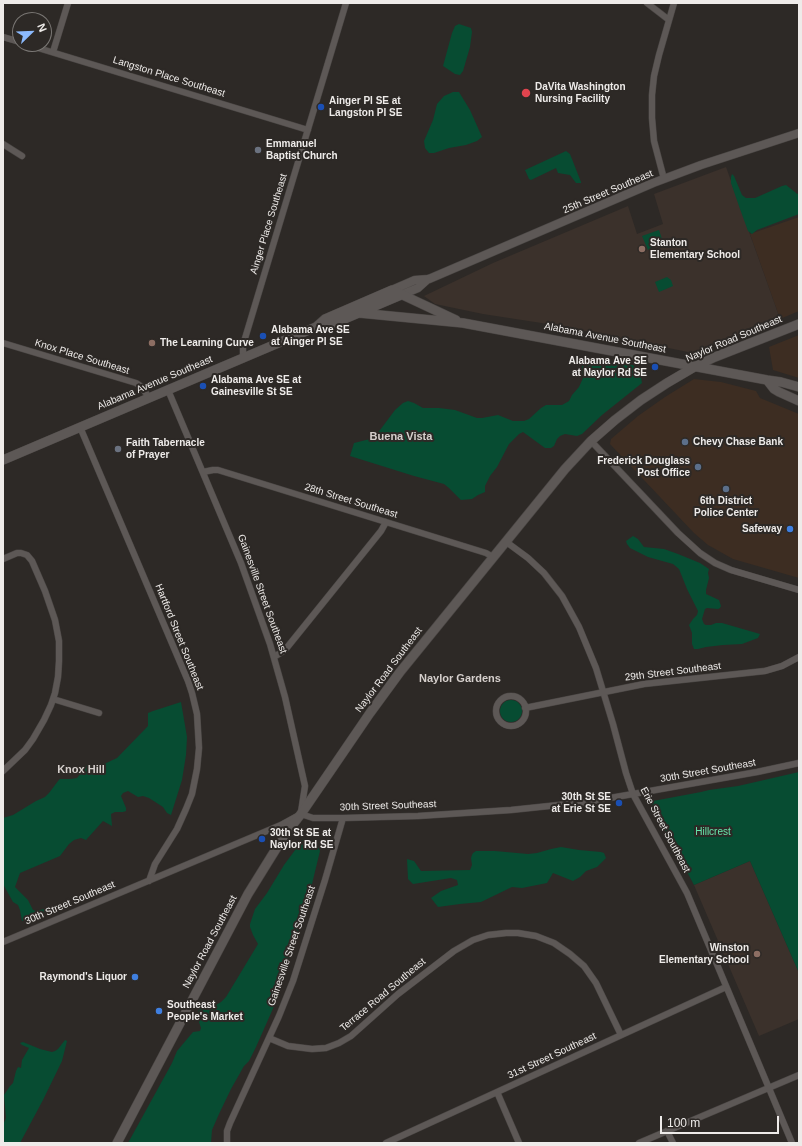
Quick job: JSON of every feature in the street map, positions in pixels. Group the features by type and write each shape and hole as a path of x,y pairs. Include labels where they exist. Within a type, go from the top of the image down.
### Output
{"main road":[{"name":"Alabama Avenue Southeast","path":"3,460 243,359 316,327 325,319 392,290 463,322"},
{"name":"Alabama Avenue Southeast","path":"316,327 328,326 401,295"},
{"name":"Alabama Avenue Southeast","path":"359,313 463,322 781,382 799,387"},
{"name":"Naylor Road Southeast","path":"117,1143 248,894 284,836 301,814 382,696 564,469 615,420 662,386 696,366 722,354 799,324"},
{"path":"767,380 779,392 799,401"}],"street":[{"path":"53,52 68,3"},
{"name":"Ainger Place Southeast","path":"243,359 243,345 346,3"},
{"path":"647,3 669,20"},
{"path":"664,179 654,141 651,102 655,71 674,3"},
{"name":"Langston Place Southeast","path":"53,52 308,130"},
{"name":"25th Street Southeast","path":"401,295 418,288 429,279 664,179 701,165 799,133"},
{"path":"3,144 22,156"},
{"name":"25th Street Southeast","path":"392,290 415,280 429,279"},
{"name":"Knox Place Southeast","path":"3,343 136,383 142,387 149,398"},
{"name":"Gainesville Street Southeast","path":"168,390 241,563 263,621 290,715 305,786 301,814"},
{"name":"Hartford Street Southeast","path":"80,427 188,680 197,714 199,748 192,794 177,829 154,864 149,881"},
{"path":"592,442 700,553 715,563 731,570 799,590"},
{"name":"28th Street Southeast","path":"203,472 218,470 486,553 493,557"},
{"path":"274,657 285,650 381,532 386,522"},
{"name":"Erie Street Southeast","path":"506,541 544,573 562,596 579,627 596,668 633,794 687,893 792,1143"},
{"path":"3,559 13,554 21,553 30,558 55,620 59,641 60,661 53,699 44,720 34,739 3,771"},
{"name":"29th Street Southeast","path":"525,708 650,683 765,671 782,666 799,657"},
{"path":"513,696 524,704 525,708 525,715 523,719 516,725 509,726 499,720 496,711 497,705 502,699 513,696"},
{"path":"53,699 98,713"},
{"name":"30th Street Southeast","path":"4,943 281,825 301,814 313,818 343,818 418,816 512,810 587,802 757,772 799,763"},
{"name":"Gainesville Street Southeast","path":"227,1143 227,1131 230,1123 293,981 343,818"},
{"name":"Terrace Road Southeast","path":"269,1038 288,1046 308,1049 326,1048 339,1043 352,1036 398,994 454,951 473,940 488,935 506,933 536,936 554,943 570,954 586,969 596,983 621,1035"},
{"name":"31st Street Southeast","path":"386,1143 726,987"},
{"path":"639,1143 799,1075"},
{"path":"497,1092 519,1143"},
{"path":"667,1131 672,1143"}],"shaded area":[{"name":"Stanton Elementary School","path":"726,167 780,319 699,352 688,352 561,326 483,314 435,304 424,296 493,263 628,206 637,234 663,224 654,194"},
{"path":"799,217 799,311 780,319 750,234"},
{"path":"799,335 799,378 773,370 769,347"},
{"path":"694,379 721,382 756,391 760,398 799,414 799,578 733,559 708,545 694,533 610,444 611,439 638,416"},
{"name":"Winston Elementary School","path":"750,861 799,973 799,1019 759,1036 694,885"}],"green space":[{"path":"459,24 471,28 472,32 470,47 463,71 460,75 455,74 443,66 452,33 455,26"},
{"path":"453,92 459,92 470,110 482,137 477,141 466,145 429,153 425,148 424,141 433,120 437,104 444,96"},
{"path":"566,151 570,154 581,183 576,183 570,175 558,173 556,168 531,180 529,179 525,170"},
{"path":"732,174 742,195 746,198 755,198 786,185 797,194 799,193 799,214 757,230 752,234 748,231 731,183"},
{"path":"659,230 662,239 661,244 648,250 642,236"},
{"path":"667,277 671,280 673,286 659,292 655,282"},
{"path":"581,357 633,365 640,373 642,383 602,415 582,434 577,436 565,434 560,436 551,448 545,448 523,432 519,434 509,444 497,467 490,476 485,486 485,492 472,499 461,500 444,484 350,456 354,443 374,438 395,410 403,403 408,401 423,408 455,410 477,418 498,415 513,421 524,421 529,419 546,405 562,405 569,401 579,387 583,378"},
{"path":"633,536 638,539 644,547 664,549 700,563 709,569 706,594 719,600 721,606 718,609 705,609 702,619 704,624 711,625 722,623 760,634 758,638 742,644 694,649 692,644 692,633 689,625 697,615 698,611 679,569 673,564 648,557 630,548 626,541"},
{"path":"511,700 519,703 522,711 519,719 511,722 503,719 500,711 503,703"},
{"path":"181,702 187,737 186,755 182,780 171,815 167,813 163,807 149,798 143,796 138,797 128,791 123,793 121,796 126,811 111,814 112,826 103,821 86,840 81,838 74,840 60,856 20,873 15,887 28,900 33,910 36,911 44,909 45,912 33,918 22,921 18,905 13,902 3,884 3,818 13,815 45,797 60,779 77,778 85,766 104,764 117,758 148,726 148,713"},
{"name":"Hillcrest","path":"799,772 799,973 750,861 694,885 652,806 653,801 738,786"},
{"path":"304,838 312,840 316,843 320,851 300,927 275,1004 249,1061 244,1066 219,1114 212,1130 211,1143 128,1143 172,1063 177,1051 193,1032 200,1031 201,1028 198,1012 202,1002 203,1001 214,1006 226,997 258,944 250,927 255,909"},
{"path":"561,847 601,852 604,853 606,858 597,867 586,871 573,881 553,873 547,883 522,888 512,887 481,902 438,907 431,898 441,891 458,885 457,880 451,878 413,884 408,879 407,859 414,861 421,871 470,870 472,865 471,858 473,853 476,851 528,854"},
{"path":"65,1040 67,1041 62,1061 20,1143 3,1143 3,1125 6,1118 4,1095 13,1083 18,1067 21,1068 22,1060 29,1048 20,1043 23,1042 52,1052 58,1049"}],"place":[{"name":"DaVita Washington Nursing Facility","path":"526,93"},
{"name":"Ainger Pl SE at Langston Pl SE","path":"321,107"},
{"name":"Emmanuel Baptist Church","path":"258,150"},
{"name":"Stanton Elementary School","path":"642,249"},
{"name":"Alabama Ave SE at Ainger Pl SE","path":"263,336"},
{"name":"The Learning Curve","path":"152,343"},
{"name":"Alabama Ave SE at Naylor Rd SE","path":"655,367"},
{"name":"Alabama Ave SE at Gainesville St SE","path":"203,386"},
{"name":"Chevy Chase Bank","path":"685,442"},
{"name":"Faith Tabernacle of Prayer","path":"118,449"},
{"name":"Frederick Douglass Post Office","path":"698,467"},
{"name":"6th District Police Center","path":"726,489"},
{"name":"Safeway","path":"790,529"},
{"name":"30th St SE at Erie St SE","path":"619,803"},
{"name":"30th St SE at Naylor Rd SE","path":"262,839"},
{"name":"Winston Elementary School","path":"757,954"},
{"name":"Raymond's Liquor","path":"135,977"},
{"name":"Southeast People's Market","path":"159,1011"}],"district":[{"name":"Buena Vista","path":"401,437"},
{"name":"Naylor Gardens","path":"460,679"},
{"name":"Knox Hill","path":"81,770"}]}
